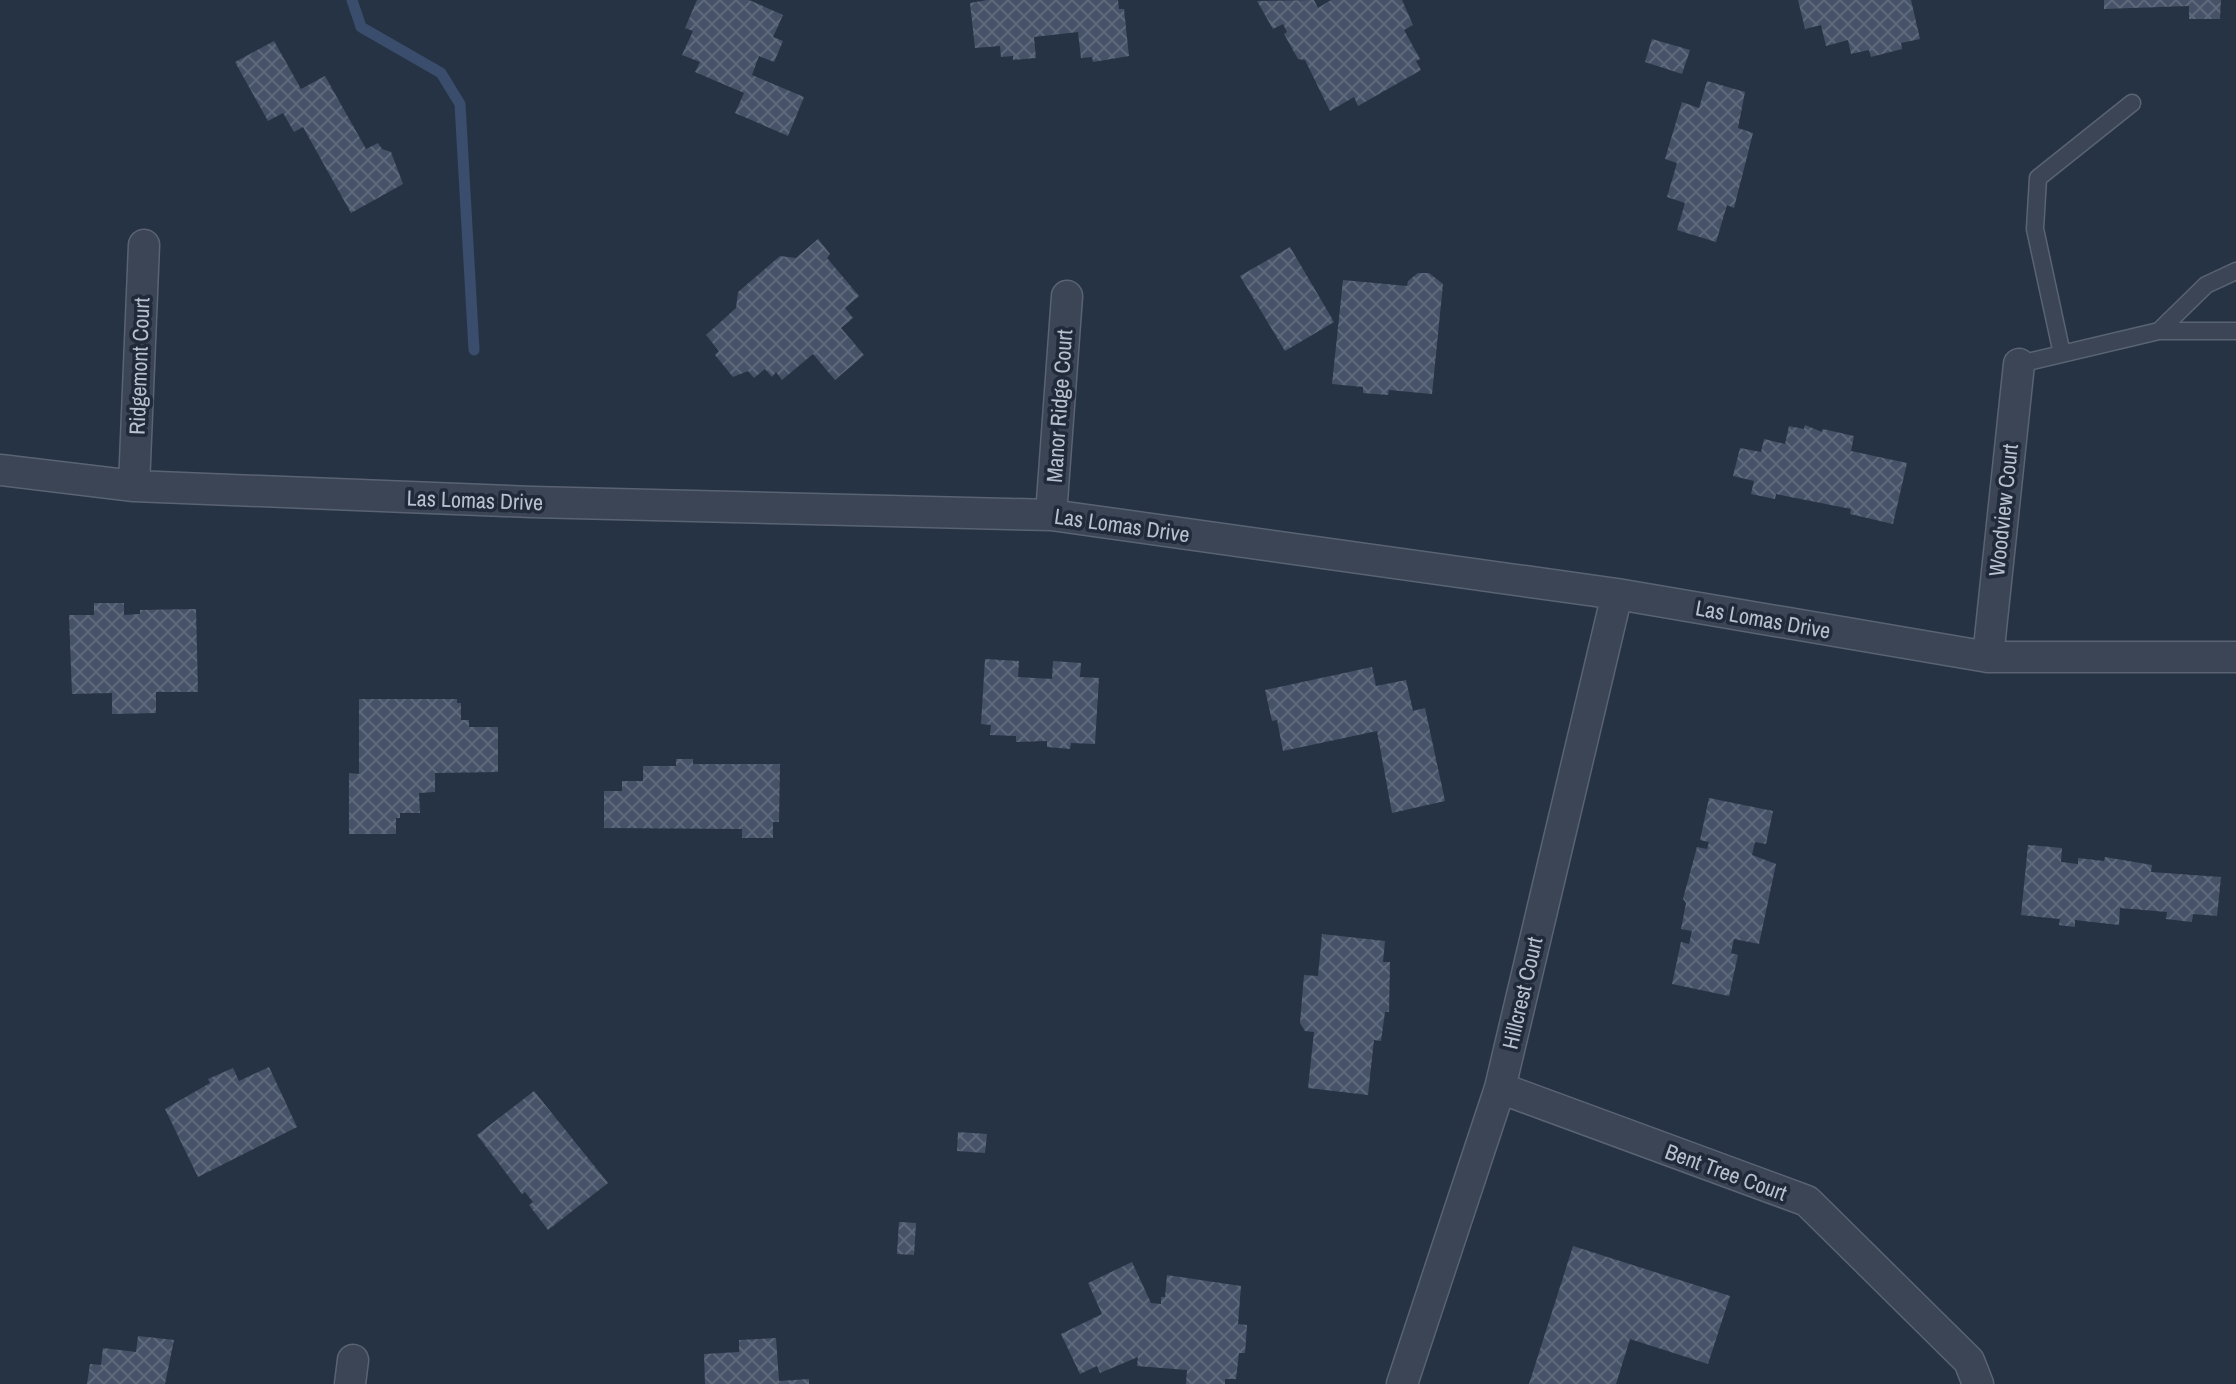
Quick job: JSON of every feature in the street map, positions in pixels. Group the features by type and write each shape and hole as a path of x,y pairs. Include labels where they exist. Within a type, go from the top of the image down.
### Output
{"street":[{"name":"Ridgemont Court","path":"134,486 144,245"},
{"name":"Manor Ridge Court","path":"1051,515 1067,296"},
{"name":"Woodview Court","path":"1988,657 2019,364"},
{"name":"Las Lomas Drive","path":"0,470 134,486 532,502 1051,515 1617,594 1988,657 2236,657"},
{"name":"Hillcrest Court","path":"1402,1384 1500,1088 1617,594"},
{"name":"Bent Tree Court","path":"1500,1088 1807,1201 1969,1361 1978,1384"}],"lane":[{"path":"2062,354 2035,229 2038,178 2132,103"},
{"path":"2159,331 2206,285 2236,271"},
{"path":"2019,364 2159,331 2236,331"}],"building":[{"path":"697,0 749,0 783,15 773,37 783,41 774,62 759,56 752,75 804,97 788,136 735,113 744,93 695,72 700,62 682,55 693,31 685,28"},
{"path":"987,0 1118,0 1119,9 1124,9 1129,56 1093,62 1092,57 1081,58 1078,32 1034,37 1036,58 1013,60 1013,56 1001,57 1000,46 975,48 970,3"},
{"path":"1314,0 1318,8 1331,0 1402,0 1413,25 1404,30 1420,59 1416,61 1421,70 1358,106 1354,97 1330,111 1305,60 1298,59 1284,34 1287,32 1283,24 1273,29 1257,1"},
{"path":"1798,0 1911,0 1920,39 1901,43 1902,49 1871,57 1869,50 1851,54 1848,40 1826,46 1821,25 1805,29"},
{"path":"2104,0 2221,0 2220,19 2189,19 2189,6 2104,9"},
{"path":"1652,39 1690,50 1682,74 1645,62"},
{"path":"274,41 301,89 325,76 366,149 378,143 382,149 391,152 403,184 351,213 303,127 294,132 283,113 268,121 235,62"},
{"path":"1707,81 1745,92 1738,128 1753,133 1734,208 1727,205 1716,242 1677,230 1685,203 1667,197 1677,163 1665,159 1682,102 1699,108"},
{"path":"818,239 830,254 827,258 859,296 845,308 853,318 841,328 864,355 835,380 813,354 782,380 776,372 772,377 765,369 754,378 748,371 733,377 715,355 719,351 706,335 736,308 738,292 780,256 796,258"},
{"path":"1290,247 1334,322 1285,351 1240,276"},
{"path":"1418,273 1429,273 1443,284 1432,394 1389,390 1388,395 1363,393 1363,387 1332,384 1343,280 1407,286 1408,281"},
{"path":"1805,425 1822,432 1823,429 1854,436 1851,451 1907,463 1893,524 1850,514 1851,509 1776,494 1775,499 1751,494 1754,481 1733,476 1740,448 1761,452 1764,439 1785,444 1789,426 1804,429"},
{"path":"94,603 124,603 124,615 140,614 140,610 196,609 198,692 156,692 156,713 112,714 112,693 72,694 69,615 94,615"},
{"path":"985,659 1019,661 1018,677 1052,679 1053,661 1081,663 1080,677 1099,678 1095,744 1071,743 1070,749 1047,747 1047,741 1016,742 1016,736 990,735 991,725 981,724"},
{"path":"1372,667 1376,686 1406,680 1413,711 1425,708 1445,801 1392,813 1377,731 1283,751 1277,720 1272,721 1265,690"},
{"path":"359,699 457,699 457,703 461,703 461,720 469,720 469,727 498,727 498,772 435,773 435,792 419,793 420,813 400,813 400,818 396,818 396,834 349,834 349,773 359,774"},
{"path":"676,759 693,759 693,764 780,764 779,822 773,822 773,838 742,838 742,829 604,828 604,791 622,791 622,781 643,781 643,766 676,766"},
{"path":"1709,798 1773,811 1766,844 1755,842 1752,855 1776,864 1759,944 1734,939 1731,953 1738,955 1729,996 1672,984 1681,942 1689,944 1692,931 1681,929 1686,903 1683,899 1697,847 1707,849 1709,842 1700,840"},
{"path":"2028,845 2062,848 2061,862 2078,864 2078,858 2104,861 2105,857 2152,865 2151,872 2221,877 2217,916 2193,914 2192,922 2166,919 2167,912 2120,908 2119,925 2075,920 2075,927 2059,925 2060,919 2021,915"},
{"path":"1322,934 1385,941 1383,962 1390,962 1389,1012 1385,1012 1381,1041 1374,1040 1368,1095 1308,1088 1314,1032 1305,1031 1300,1023 1304,975 1318,976"},
{"path":"269,1067 297,1127 198,1177 165,1109 210,1083 208,1079 233,1068 239,1081"},
{"path":"534,1091 608,1183 548,1230 529,1205 533,1202 525,1192 522,1194 477,1135"},
{"path":"958,1132 987,1134 985,1153 957,1151"},
{"path":"899,1222 916,1223 914,1255 897,1254"},
{"path":"1573,1246 1730,1296 1708,1364 1630,1339 1616,1384 1529,1384"},
{"path":"1132,1262 1151,1303 1161,1304 1161,1297 1165,1297 1167,1275 1241,1286 1238,1324 1247,1325 1245,1353 1239,1353 1236,1379 1225,1379 1225,1384 1186,1384 1187,1370 1137,1366 1138,1357 1100,1373 1097,1366 1080,1374 1061,1334 1102,1314 1088,1283"},
{"path":"138,1336 174,1340 165,1384 87,1384 90,1364 101,1365 103,1348 136,1352"},
{"path":"776,1338 779,1381 809,1379 809,1384 705,1384 704,1354 739,1352 739,1340"}],"waterway":[{"path":"352,0 361,27 441,73 460,104 474,350"}]}
